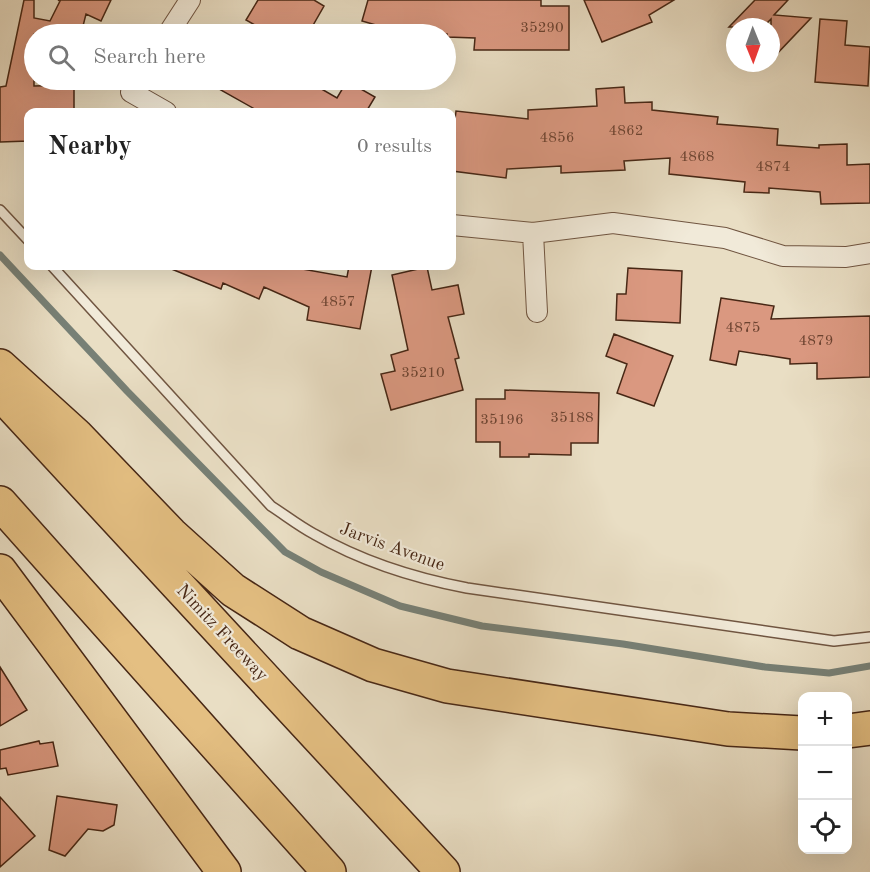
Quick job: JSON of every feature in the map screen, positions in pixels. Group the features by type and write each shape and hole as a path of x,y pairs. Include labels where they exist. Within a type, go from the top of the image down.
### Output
{"highway":[{"path":"0,366 76,435 171,534 233,590 300,633 373,665 447,686 728,729 798,733"},
{"name":"Nimitz Freeway","path":"0,393 443,872"},
{"path":"0,503 329,872"},
{"path":"0,571 224,872"},
{"path":"852,730 870,728"}],"street":[{"path":"174,24 190,0"},
{"path":"132,90 131,92 159,108"},
{"path":"456,225 533,233 613,223 725,238 783,256 846,257 870,253"},
{"path":"533,233 537,312"}],"lane":[{"path":"0,210 24,236"},
{"name":"Jarvis Avenue","path":"56,270 271,506 313,534 351,553 425,580 467,588 834,641 870,637"}],"building":[{"path":"24,0 34,0 34,18 50,21 60,1 58,0 111,0 101,21 86,14 84,24 24,24 24,90 74,90 74,108 24,108 24,141 0,142 0,87 6,86"},
{"path":"258,0 314,0 324,6 314,24 253,24 246,20"},
{"path":"368,0 541,0 541,6 569,6 569,50 474,50 475,38 456,37 456,24 372,24 362,21"},
{"path":"584,0 674,0 649,15 652,22 602,42"},
{"path":"755,0 788,0 774,15 811,18 780,51 780,18 738,18"},
{"path":"820,19 847,21 845,45 870,47 868,86 815,82"},
{"path":"624,87 625,103 652,102 652,110 718,117 717,124 778,129 777,145 819,148 819,145 847,144 847,165 870,164 870,203 821,204 820,192 769,188 769,193 744,192 745,182 669,174 670,158 624,161 625,170 561,173 561,166 507,169 506,178 456,172 456,111 528,119 528,110 597,106 596,89"},
{"path":"221,90 323,90 337,98 342,90 363,90 375,97 368,108 253,108"},
{"path":"628,268 682,271 680,323 616,320 617,294 626,294"},
{"path":"174,270 308,270 347,277 348,270 371,270 360,329 307,320 309,307 264,287 259,299 223,283 221,289"},
{"path":"414,270 428,270 432,290 458,285 464,314 448,317 459,358 455,359 463,390 391,410 381,374 395,371 391,355 408,350 392,275"},
{"path":"721,298 774,306 771,319 870,316 870,377 817,379 817,363 790,364 790,359 739,351 736,365 710,360"},
{"path":"614,334 673,356 654,406 617,393 627,364 606,356"},
{"path":"505,390 599,393 598,443 571,443 571,455 529,454 529,457 500,457 500,442 476,442 476,399 505,399"},
{"path":"0,667 27,710 0,726"},
{"path":"39,741 40,744 53,742 58,766 8,775 6,768 0,769 0,750"},
{"path":"57,796 117,805 114,825 103,831 88,829 65,856 49,850"},
{"path":"0,797 35,836 0,867"}],"waterway":[{"path":"0,255 127,391 285,552 321,572 400,606 482,626 623,644 765,667 829,673 870,666"}]}
